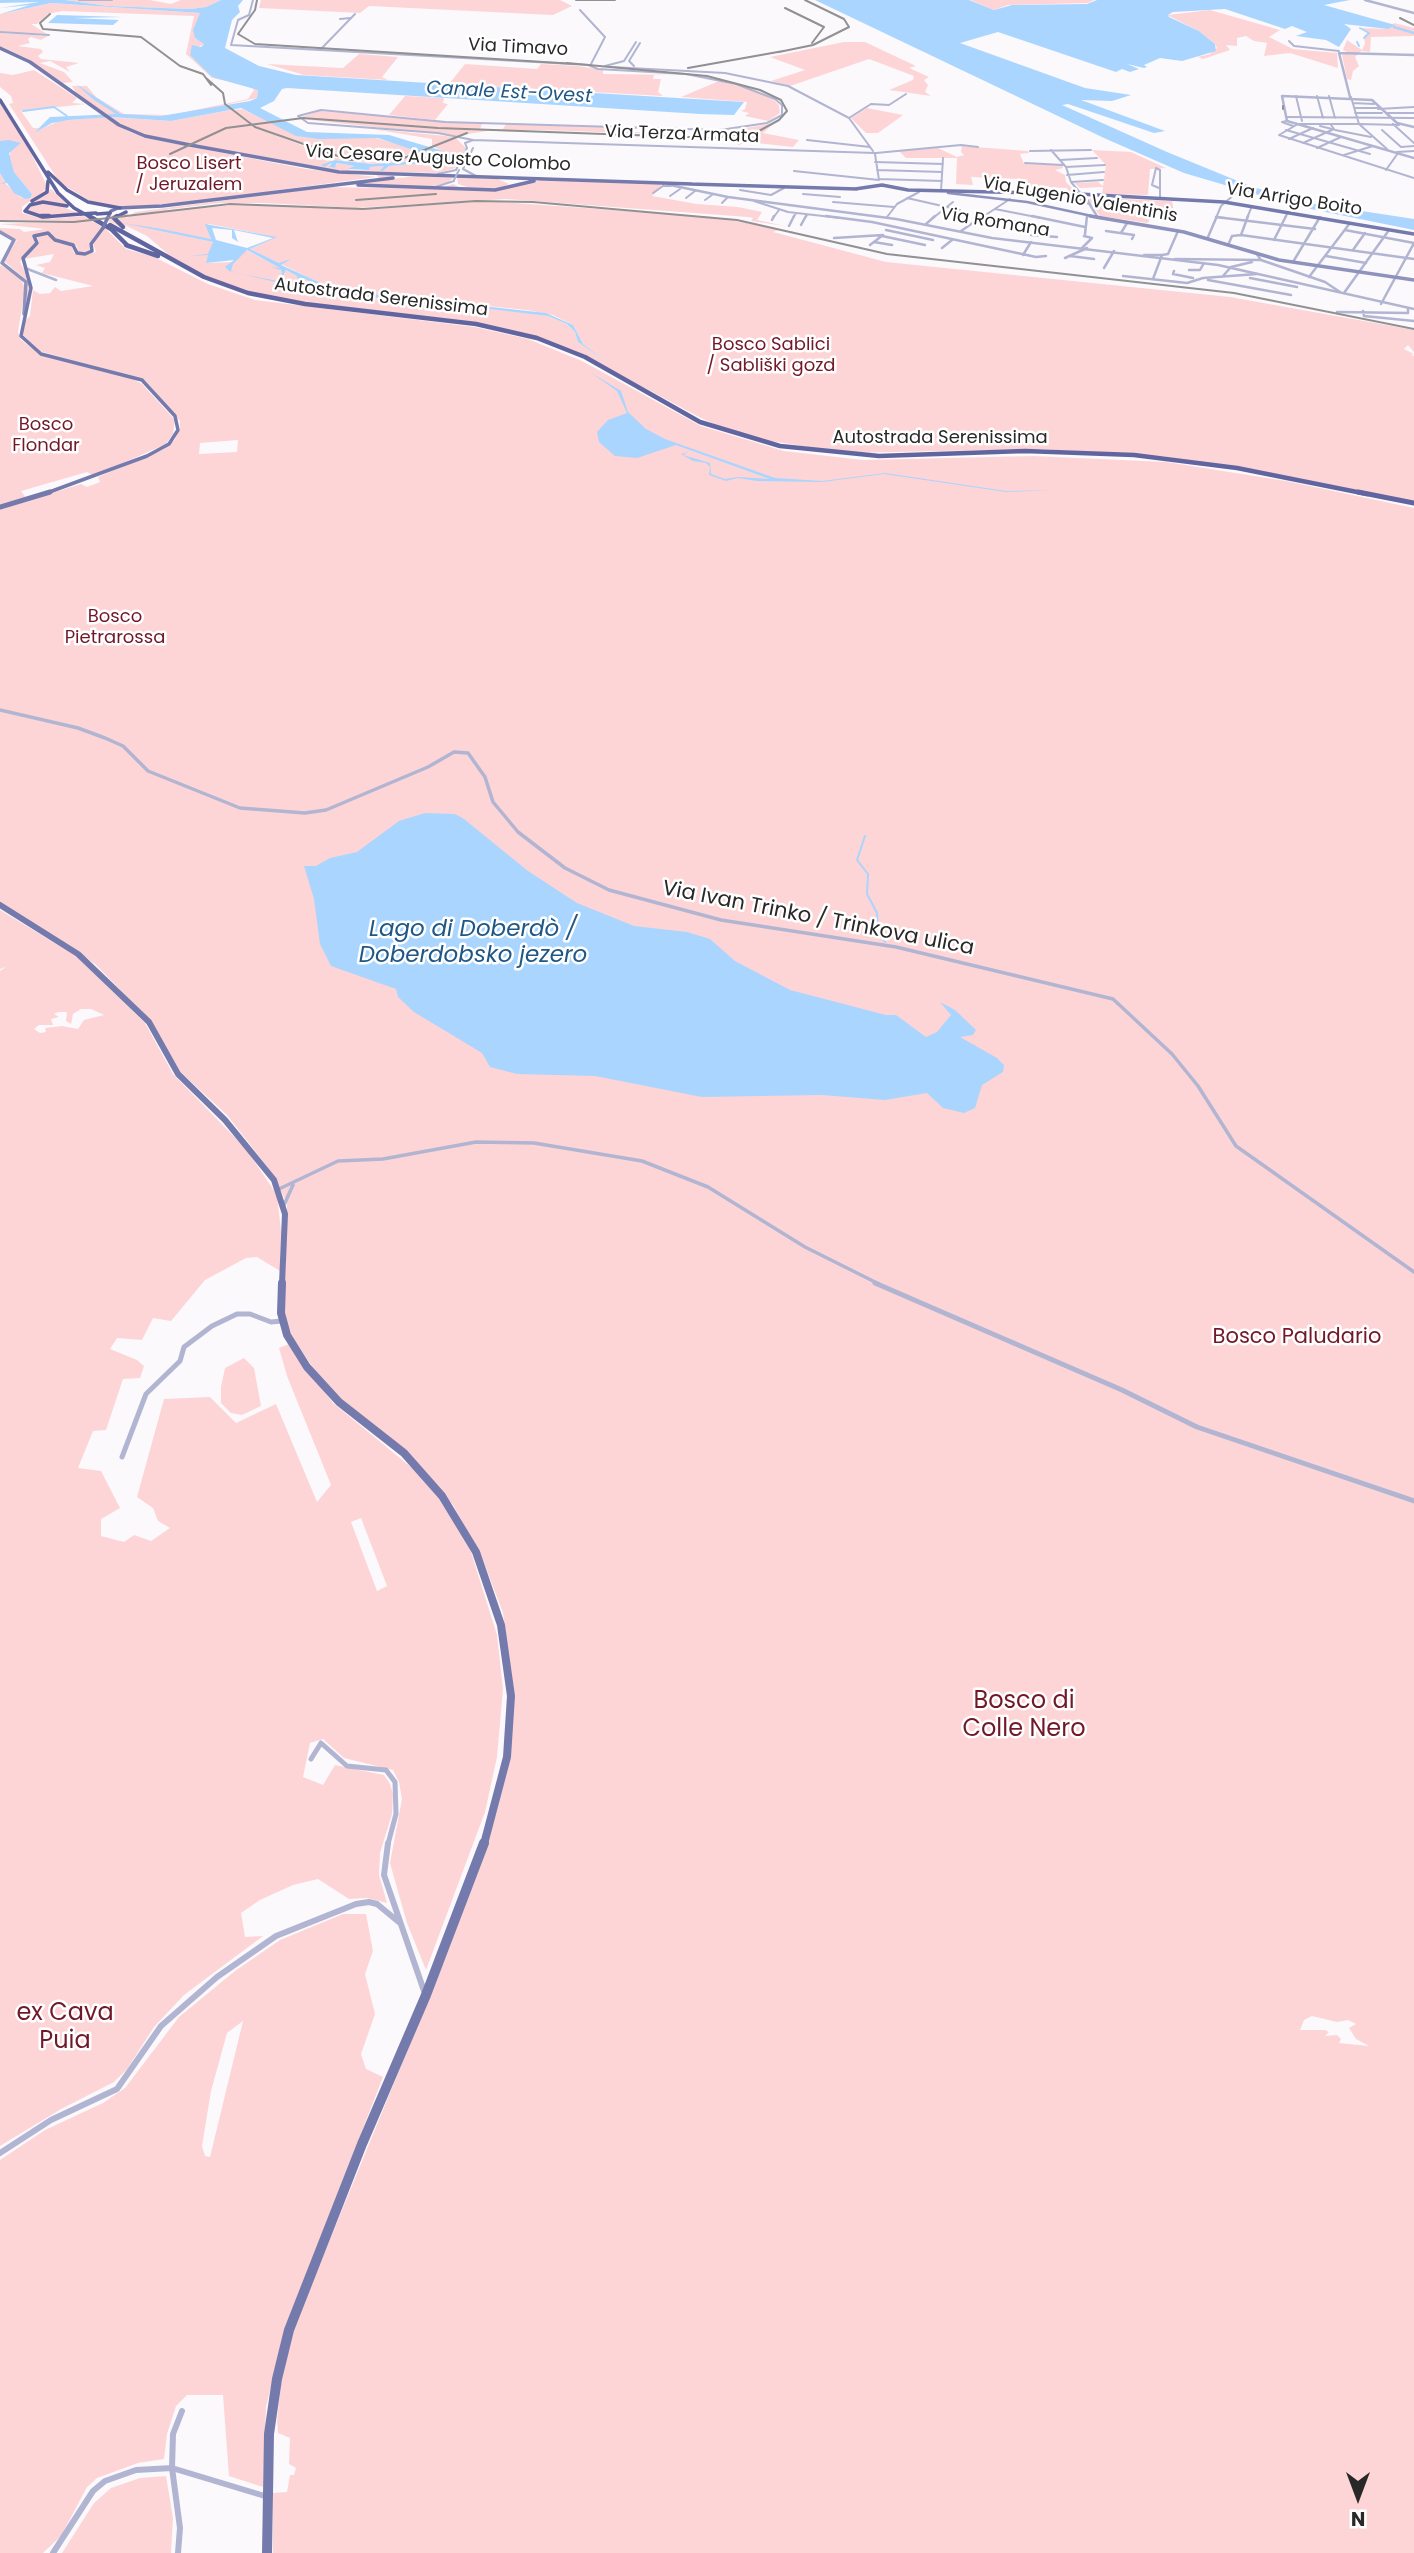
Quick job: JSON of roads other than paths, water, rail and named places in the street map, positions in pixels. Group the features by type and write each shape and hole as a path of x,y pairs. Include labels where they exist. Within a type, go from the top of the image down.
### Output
{"highway":[{"path":"0,98 66,196 110,217 163,254"},
{"path":"18,123 47,178 61,197 82,214"},
{"path":"48,172 66,190 88,202 122,210"},
{"path":"47,178 48,190 24,207 23,213 40,218 82,214"},
{"path":"163,254 110,217 98,213 82,214 37,216 24,210 32,205 52,202 82,214 111,229 128,243 163,254"},
{"path":"122,210 114,221 138,236"},
{"path":"98,213 110,217 120,236 128,243"},
{"name":"Autostrada Serenissima","path":"128,243 222,288 269,301 474,326 534,340 581,359 697,423 778,448 868,458 1025,453 1133,457 1236,470 1414,505"},
{"name":"Autostrada Serenissima","path":"163,254 215,282 272,299 464,322 537,338 584,357 700,422 780,446 880,456 1025,451 1134,455 1237,468 1414,505"}],"main road":[{"name":"Via Cesare Augusto Colombo","path":"0,48 46,74 128,130 159,139 311,169 672,185 840,189 881,185"},
{"path":"368,173 378,176 374,180"},
{"path":"23,319 28,316 32,288 23,258 37,243 36,234 48,233 55,240 73,245 76,252 82,254 92,251 91,244 110,217 122,210 418,175"},
{"path":"316,187 498,190 525,180"},
{"path":"881,185 948,192"},
{"path":"881,185 919,192 948,192"},
{"name":"Via Arrigo Boito","path":"948,192 1224,202 1414,234"},
{"name":"Via Arrigo Boito","path":"988,194 1007,197 1080,196"},
{"name":"Via Eugenio Valentinis","path":"1007,197 1087,216 1208,237 1266,258 1414,280"},
{"path":"110,217 122,210"},
{"path":"0,232 14,240 2,260 3,266 26,282 21,331 24,339 41,354 142,380 177,419 175,436 166,446 96,476 0,508"},
{"path":"0,905 78,954 149,1022 178,1074 225,1119 279,1189 284,1205 282,1321 307,1367 339,1402 404,1453 442,1496 476,1552 501,1625 512,1696 507,1757 485,1841 426,1995 362,2144 289,2330 277,2379 269,2434 267,2553"}],"street":[{"path":"79,0 112,0"},
{"name":"Via Timavo","path":"253,0 249,15 238,20 231,45 725,73 765,80 801,91 849,118 871,152"},
{"path":"1365,0 1414,13"},
{"path":"477,142 456,137 308,123 298,116 321,110 444,122 730,130 774,121 782,115 783,108 775,99 723,81 686,74 589,65 605,37 580,10"},
{"path":"320,50 355,14"},
{"path":"0,33 49,35"},
{"path":"1289,41 1294,46 1339,53 1414,55"},
{"path":"605,66 618,64 626,59 638,42 629,61 631,65"},
{"path":"1339,53 1360,125 1387,149"},
{"path":"618,64 622,67 631,65 641,68"},
{"path":"849,118 871,104 889,105 906,94"},
{"path":"1287,119 1282,96 1329,96 1369,100 1390,118 1414,145"},
{"path":"1296,96 1302,119"},
{"path":"1317,96 1323,118"},
{"path":"1329,96 1335,118"},
{"path":"1369,100 1381,110"},
{"path":"1353,103 1374,104"},
{"path":"1354,108 1414,113"},
{"path":"1402,108 1414,119"},
{"path":"1355,113 1414,108"},
{"path":"1320,110 1333,110"},
{"path":"1294,126 1282,122 1287,119 1323,118 1414,119"},
{"path":"1328,118 1332,127 1362,137 1373,136"},
{"path":"1287,119 1414,158"},
{"path":"1414,127 1395,124 1332,127 1298,124 1279,135 1414,178"},
{"path":"1320,125 1351,130"},
{"path":"1302,144 1332,127"},
{"path":"1288,139 1312,128"},
{"path":"1286,130 1370,153"},
{"path":"1382,130 1401,147 1414,145"},
{"path":"456,137 466,145"},
{"path":"1317,148 1341,137"},
{"path":"1330,152 1362,137"},
{"path":"1407,137 1414,137"},
{"path":"807,140 871,152 881,185"},
{"name":"Via Terza Armata","path":"466,145 501,141 862,153 961,145 978,147"},
{"name":"Via Terza Armata","path":"466,145 477,142"},
{"name":"Via Terza Armata","path":"454,181 467,154 477,142"},
{"name":"Via Terza Armata","path":"466,145 467,154"},
{"name":"Via Terza Armata","path":"377,173 450,173 456,170 466,145"},
{"path":"1386,170 1397,152 1414,145"},
{"path":"1344,156 1373,146"},
{"path":"427,188 454,181 468,189 499,189 511,184 504,179 468,174 463,169 473,148"},
{"path":"1051,150 1065,166 1071,182 1098,218"},
{"path":"1039,164 1030,151 1055,153 1091,150"},
{"path":"941,191 943,158"},
{"path":"1060,160 1097,158"},
{"path":"875,160 943,164"},
{"path":"1025,163 1105,166"},
{"path":"1159,188 1152,185 1154,169 1160,170 1159,188 1162,198"},
{"path":"877,170 942,172"},
{"path":"794,171 881,185 942,181"},
{"path":"1067,175 1104,172"},
{"path":"1071,182 1103,180"},
{"path":"653,193 672,185"},
{"path":"670,196 672,185"},
{"name":"Via Romana","path":"672,185 728,197 876,216 961,232 1231,267 1343,291 1408,311 1414,309"},
{"name":"Via Cesare Augusto Colombo","path":"753,186 776,190 792,187"},
{"path":"840,189 841,202"},
{"name":"Via Cesare Augusto Colombo","path":"740,190 769,195 776,190"},
{"path":"686,198 695,191"},
{"path":"887,218 894,207 919,192"},
{"path":"1208,237 1224,202 1236,193"},
{"path":"705,200 712,194"},
{"path":"803,194 841,197"},
{"path":"722,203 728,197"},
{"path":"961,232 995,209 1007,197"},
{"path":"907,198 960,210"},
{"path":"754,201 779,210 807,215 863,220 933,240"},
{"path":"832,202 894,207"},
{"path":"926,224 953,202"},
{"path":"1241,235 1252,206"},
{"path":"995,209 1085,227"},
{"path":"772,220 779,210"},
{"path":"1273,240 1288,212"},
{"path":"789,226 796,213"},
{"path":"801,225 807,215"},
{"path":"863,220 867,215"},
{"path":"872,222 876,216"},
{"path":"985,216 1037,226"},
{"path":"1065,258 1085,248 1091,238 1084,235 1087,216"},
{"path":"1216,217 1315,229"},
{"path":"1293,262 1320,217"},
{"path":"828,221 836,219"},
{"path":"831,227 836,219"},
{"path":"1121,233 1127,223"},
{"path":"1309,276 1350,223"},
{"path":"870,245 887,228"},
{"path":"887,228 1023,255 1046,256"},
{"path":"834,238 882,235 924,247 946,229"},
{"path":"1345,230 1414,243 1381,304"},
{"path":"1175,259 1261,259 1343,291 1360,272 1389,230"},
{"path":"1106,231 1134,235 1132,239"},
{"path":"1153,279 1161,256 1168,254 1178,231"},
{"path":"1353,250 1365,233"},
{"path":"1031,235 1058,235 1054,244"},
{"path":"1229,243 1232,236 1241,235 1414,259"},
{"path":"942,248 952,240"},
{"path":"874,242 892,245"},
{"path":"959,249 967,242"},
{"path":"1023,255 1031,242"},
{"path":"975,250 981,245"},
{"path":"992,253 996,248"},
{"path":"1006,255 1010,251"},
{"path":"1104,268 1114,251"},
{"path":"1256,253 1261,259"},
{"path":"1070,256 1094,259"},
{"path":"1326,256 1366,263"},
{"path":"1223,277 1231,267 1266,258"},
{"path":"1189,270 1200,270 1204,263"},
{"path":"24,267 56,280"},
{"path":"1174,271 1173,274 1197,279"},
{"path":"36,272 42,278"},
{"path":"1123,276 1187,283 1203,278 1258,274"},
{"path":"1251,276 1297,287"},
{"path":"1247,287 1251,276"},
{"path":"1203,278 1292,295 1301,282"},
{"path":"1336,314 1340,310 1408,311"},
{"path":"1363,311 1364,316 1414,321"},
{"name":"Via Ivan Trinko / Trinkova ulica","path":"0,710 78,728 105,738 123,746 148,771 213,800 240,808 305,813 326,810 387,782 428,767 454,752 468,753 485,777 493,802 518,832 565,867 609,890 721,920 896,947 1113,999 1128,1010 1172,1054 1198,1086 1236,1146 1414,1272"},
{"path":"279,1189 338,1161 383,1159 476,1143 534,1143 642,1161 708,1187 805,1247 862,1277 1122,1390 1197,1427 1414,1501"},
{"path":"284,1205 293,1184"},
{"path":"122,1457 146,1394 180,1361 184,1347 212,1326 237,1314 250,1314 271,1322 282,1321"},
{"path":"311,1759 321,1743 347,1766 386,1770 390,1773 397,1793 397,1804 385,1855 384,1875 426,1995"},
{"path":"0,2153 51,2120 108,2095 129,2076 161,2026 217,1977 276,1936 369,1902 377,1904 400,1923"},
{"path":"178,2553 180,2528 172,2468 173,2434 182,2411"},
{"path":"53,2553 61,2545 93,2491 105,2481 136,2470 172,2468 269,2497"}],"water":[{"name":"Canale Est-Ovest","path":"0,0 65,0 108,6 190,9 206,7 221,0 243,0 238,6 240,12 232,20 225,48 259,66 296,75 744,102 734,115 700,114 287,88 282,89 274,101 260,108 307,132 389,135 458,158 454,165 447,164 450,162 448,161 389,166 383,171 380,171 384,166 370,167 369,170 348,169 355,166 336,163 335,168 329,167 332,163 324,167 321,165 335,160 373,164 416,161 428,155 378,138 319,139 296,136 241,108 171,121 111,117 69,120 52,123 34,133 50,117 116,114 76,84 121,114 161,116 250,101 257,98 258,90 212,77 190,55 192,45 201,47 204,44 195,38 193,30 200,13 51,3 0,14 30,5 0,8 39,2 0,3"},
{"path":"815,0 969,0 994,10 1012,5 1087,4 1097,0 1350,0 1324,5 1395,25 1388,29 1344,24 1351,29 1339,47 1326,40 1296,36 1307,32 1292,26 1285,29 1225,9 1173,12 1169,17 1199,31 1215,44 1216,51 1182,61 1160,58 1144,65 1147,67 1144,68 1127,64 1139,69 1130,72 1122,69 1116,72 998,32 960,43 1085,88 1131,95 1112,101 1081,100 1165,131 1154,133 1068,104 1062,105 1167,152 1250,186 1303,202 1414,219 1414,230 1296,206 1184,173 1104,138"},
{"path":"57,15 123,17 73,18 119,20 113,25 48,23"},
{"path":"0,141 21,143 9,153 14,172 32,194 30,198 25,199 14,193 7,183 0,184 5,182 0,173"},
{"path":"123,223 211,239 205,224 277,237 250,249 279,263 291,259 281,265 336,290 546,313 573,325 583,344 608,363 578,342 575,332 567,324 548,316 441,303 451,310 437,302 394,300 331,291 303,278 302,289 306,290 303,290 299,288 297,276 286,270 277,289 276,282 241,274 278,281 282,275 281,270 271,267 280,268 247,250 233,264 231,271 237,273 229,271 225,267 234,260 206,263 208,255 189,256 208,254 213,242","holes":["212,228 232,230 232,238 238,242 234,230 273,238 247,248 216,240"]},
{"path":"590,372 621,391 628,412 646,429 665,439 775,478 822,481 885,473 1006,491 1056,490 1006,492 884,474 822,482 738,478 726,481 709,475 710,467 706,463 693,461 681,454 688,452 683,455 710,463 711,474 725,479 738,477 770,479 676,445 637,458 615,456 599,442 597,432 608,420 627,413 617,391"},
{"name":"Lago di Doberdò / Doberdobsko jezero","path":"425,813 455,814 464,819 528,871 577,903 634,926 687,932 710,939 735,961 790,990 886,1015 896,1015 926,1037 937,1032 951,1015 940,1002 955,1010 976,1030 973,1035 960,1037 997,1058 1004,1065 1003,1072 982,1085 975,1108 964,1113 943,1108 927,1093 885,1100 822,1095 702,1097 595,1076 517,1074 490,1067 482,1053 414,1012 398,997 396,989 331,966 320,944 314,899 304,866 316,866 330,858 357,852 399,821"}],"waterway":[{"path":"1394,27 1414,33"},
{"path":"1360,28 1369,33 1364,38"},
{"path":"1357,42 1359,46"},
{"path":"23,111 54,107 67,116"},
{"path":"865,836 857,860 868,874 867,894 877,913 878,932 885,942"}],"railway":[{"path":"257,0 255,10 238,34 255,44 576,64"},
{"path":"576,0 615,0"},
{"path":"787,50 813,45 849,27 844,19 805,0"},
{"path":"785,8 824,27 812,43"},
{"path":"50,14 40,23 43,29 141,37 180,66 203,74 211,85"},
{"path":"1400,18 1414,25"},
{"path":"688,68 787,50"},
{"path":"779,52 787,50"},
{"path":"252,125 303,118 438,128 714,138 759,131 779,120 787,111 781,100 760,90 707,76 567,63"},
{"path":"206,78 223,93 225,104 252,125"},
{"path":"170,154 226,128 252,125"},
{"path":"252,125 349,160 404,158 467,133"},
{"path":"356,200 436,194"},
{"path":"0,221 74,222 230,204 363,209 476,201 533,202 737,220 887,254 1234,293 1414,329"}],"park label":[{"name":"Bosco Lisert / Jeruzalem","path":"189,174"},
{"name":"Bosco Sablici / Sabliški gozd","path":"771,355"},
{"name":"Bosco Flondar","path":"46,436"},
{"name":"Bosco Pietrarossa","path":"115,627"},
{"name":"Bosco Paludario","path":"1297,1338"},
{"name":"Bosco di Colle Nero","path":"1024,1716"},
{"name":"ex Cava Puia","path":"65,2028"}]}
